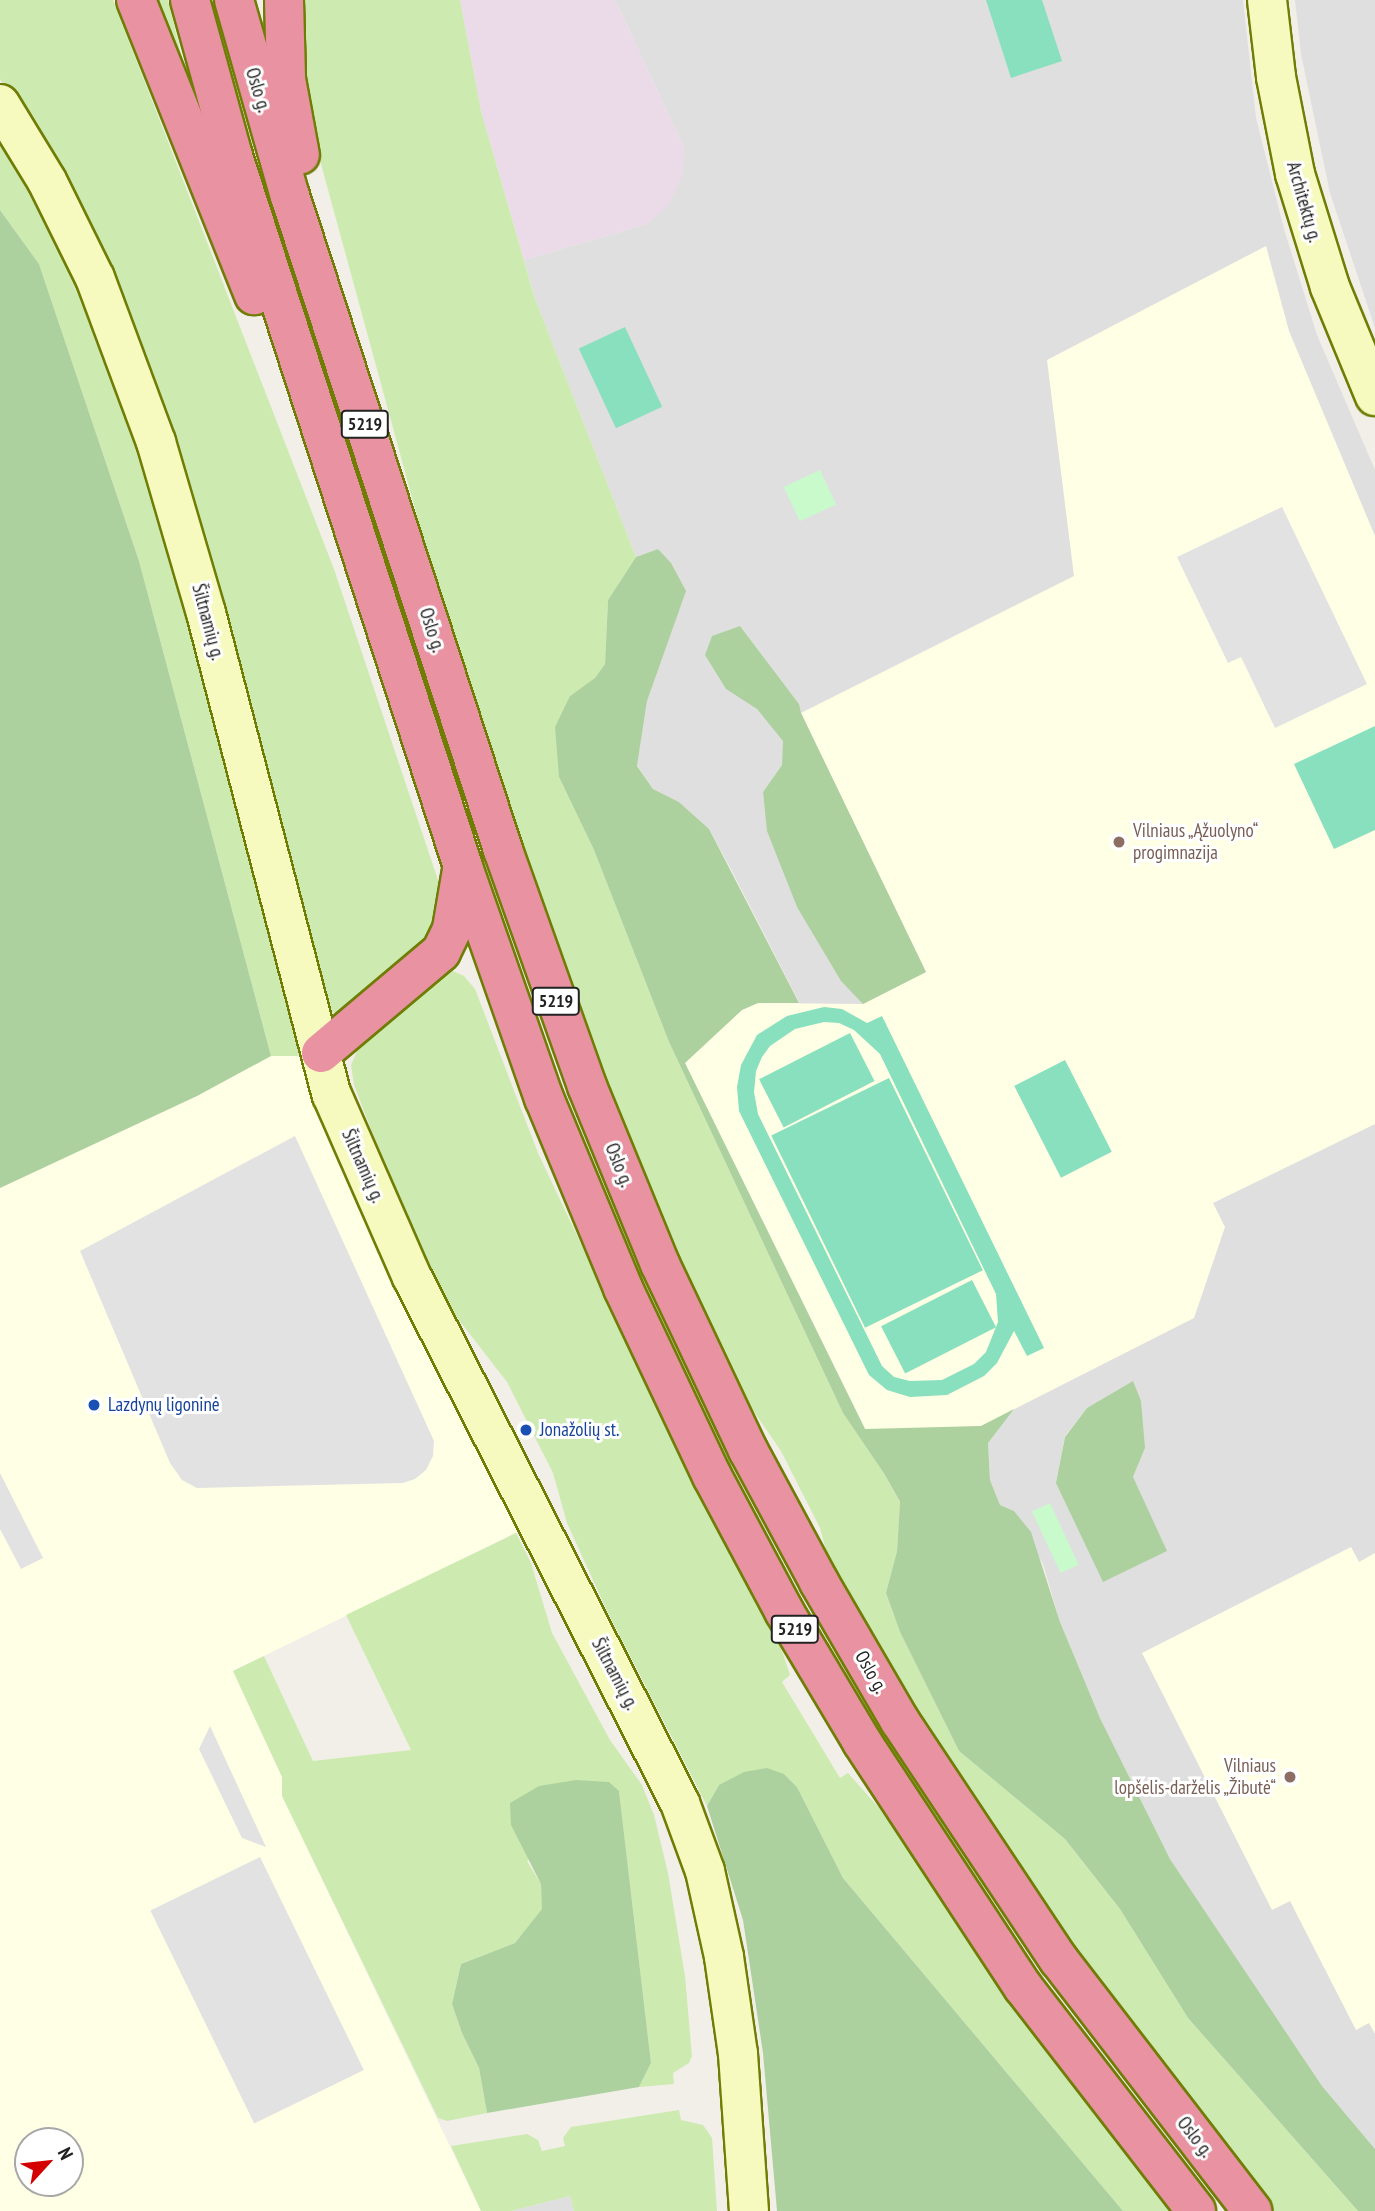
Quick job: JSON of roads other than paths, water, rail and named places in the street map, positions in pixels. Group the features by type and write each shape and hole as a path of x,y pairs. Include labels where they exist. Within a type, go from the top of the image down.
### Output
{"highway":[{"path":"136,0 365,570"},
{"path":"190,0 233,156 365,570"},
{"name":"Oslo g.","path":"234,0 255,79 494,823 556,1003 660,1264 748,1450 826,1594 900,1721 960,1816 1081,1990 1252,2211"},
{"path":"284,0 286,79 329,312"},
{"name":"5219","path":"365,570 463,867 544,1098 623,1288 712,1476 784,1611 912,1822 1023,1987 1196,2211"},
{"path":"320,1053 441,952 452,929 463,867"},
{"path":"441,952 460,956 504,986"}],"street":[{"name":"Architektų g.","path":"1267,0 1276,77 1295,174 1330,287 1375,396"},
{"name":"Šiltnamių g.","path":"0,104 47,181 95,278 156,442 206,613 332,1095 412,1277 659,1759 688,1823 705,1871 724,1957 738,2054 749,2211"}],"place":[{"name":"Vilniaus „Ąžuolyno“ progimnazija","path":"1119,842"},
{"name":"Lazdynų ligoninė","path":"94,1405"},
{"name":"Jonažolių st.","path":"526,1430"},
{"name":"Vilniaus lopšelis-darželis „Žibutė“","path":"1290,1777"}]}
